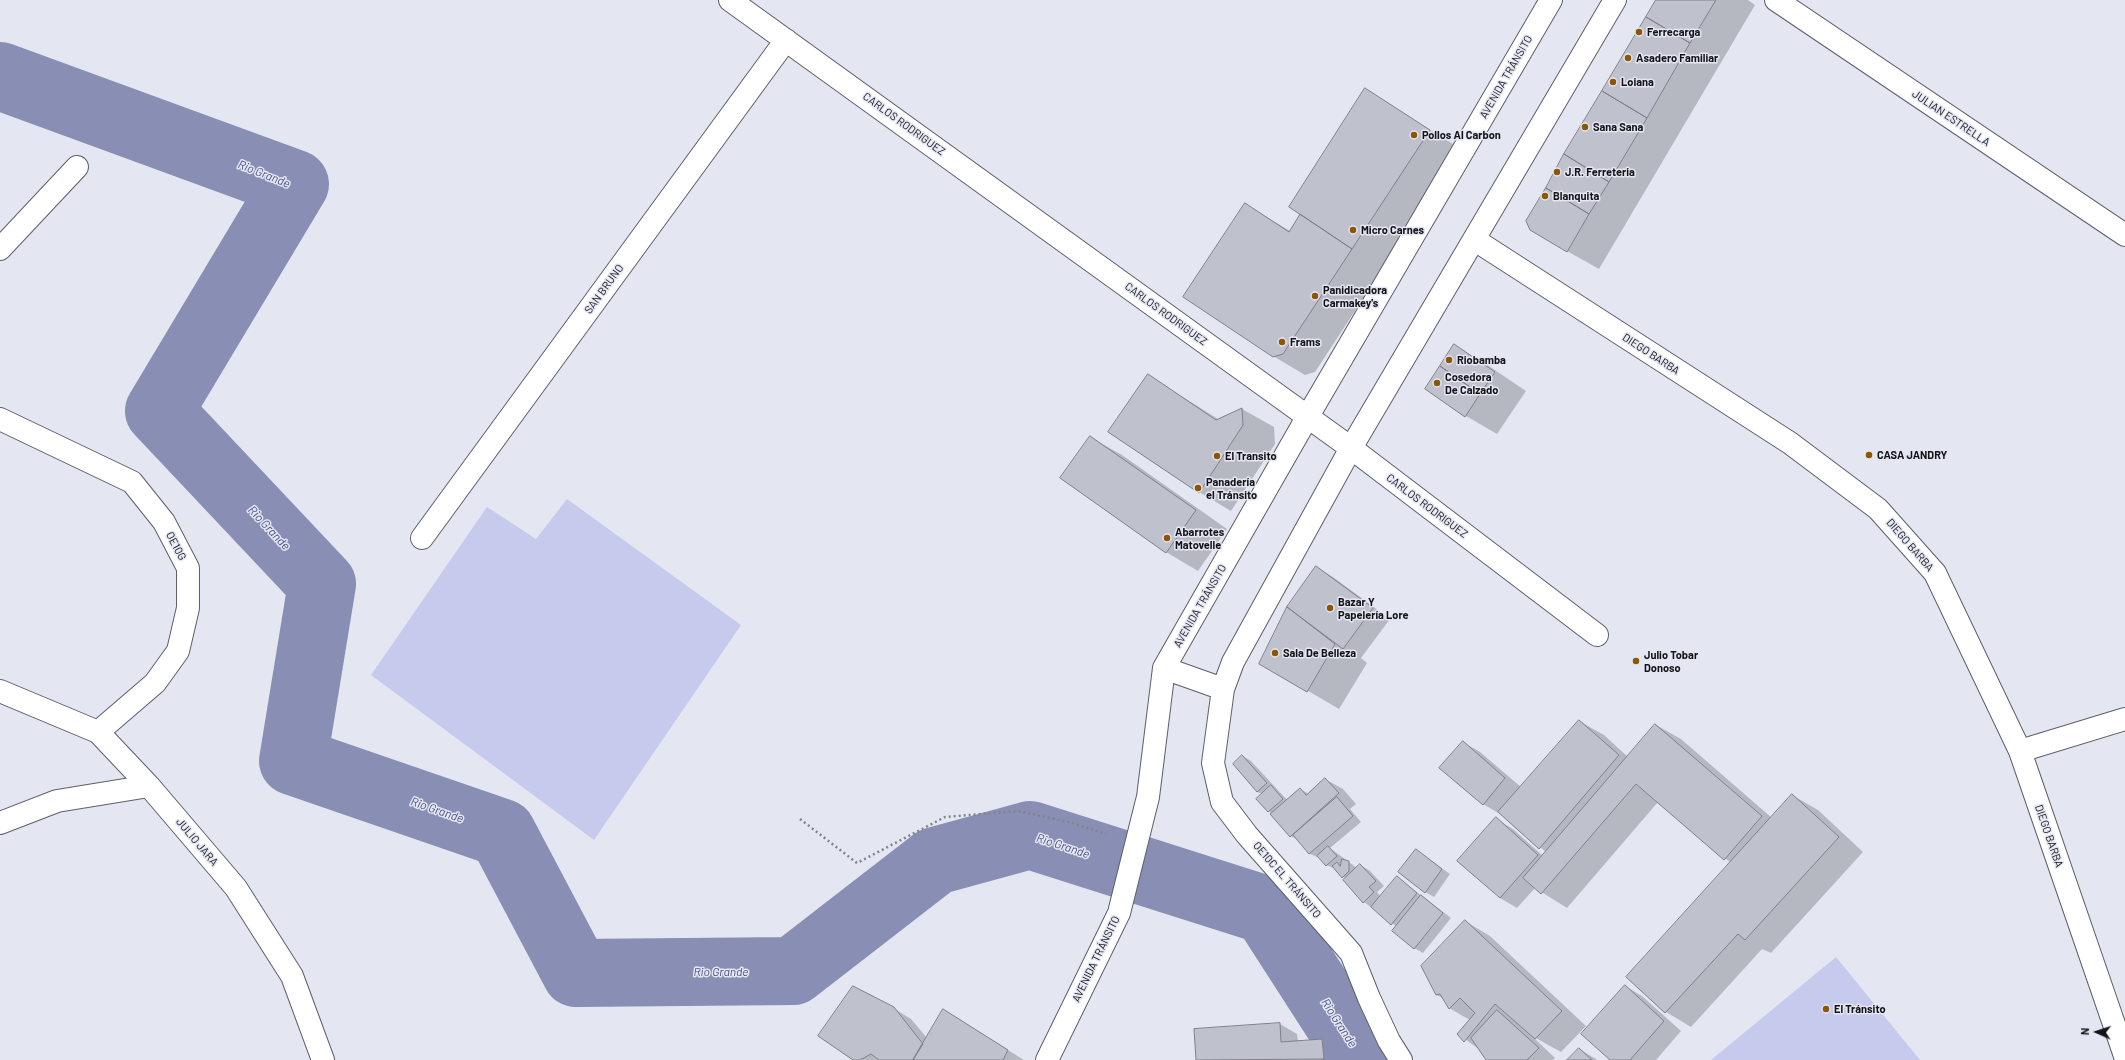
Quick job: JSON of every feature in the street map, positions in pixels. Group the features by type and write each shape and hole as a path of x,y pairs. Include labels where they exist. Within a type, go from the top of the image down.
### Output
{"street":[{"name":"CARLOS RODRIGUEZ","path":"730,0 1308,416 1597,635"},
{"name":"AVENIDA TRÁNSITO","path":"1046,1060 1120,913 1148,797 1164,668 1308,416 1551,0"},
{"path":"1164,668 1223,689 1233,662 1351,448 1615,0"},
{"name":"JULIAN ESTRELLA","path":"1776,0 2125,235"},
{"name":"SAN BRUNO","path":"422,538 786,40"},
{"path":"0,249 77,167"},
{"name":"DIEGO BARBA","path":"1474,240 1790,443 1878,509 1935,573 2020,752 2125,1056"},
{"name":"OE10G","path":"0,419 132,482 164,522 188,568 188,608 178,650 155,683 98,732"},
{"name":"OE10C EL TRÁNSITO","path":"1223,689 1213,763 1222,802 1247,835 1351,952 1369,998 1389,1041 1401,1060"},
{"name":"JULIO JARA","path":"0,691 98,732 149,786 236,888 268,938 292,976 324,1060"},
{"path":"2020,752 2125,719"},
{"path":"0,822 58,801 149,786"}],"path":[{"path":"800,820 858,863 944,817 1018,811 1073,823 1136,845"}],"shaded area":[{"path":"567,499 741,625 594,840 371,675 487,507 536,539"},
{"name":"El Tránsito","path":"1836,957 1920,1060 1711,1060"}],"building":[{"path":"1656,0 1716,0 1690,43 1646,17"},
{"path":"1646,17 1690,43 1647,118 1602,91"},
{"path":"1365,88 1430,130 1352,249 1289,207"},
{"path":"1602,91 1647,118 1609,182 1564,154"},
{"path":"1564,154 1609,182 1589,214 1546,188"},
{"path":"1546,188 1589,214 1567,252 1530,230 1526,221"},
{"path":"1245,203 1289,232 1300,214 1352,249 1283,354 1273,357 1183,297"},
{"path":"1454,344 1495,372 1480,394 1440,366"},
{"path":"1440,366 1480,394 1465,417 1425,389"},
{"path":"1148,374 1216,420 1242,408 1243,425 1199,493 1108,432"},
{"path":"1090,436 1196,510 1166,553 1060,478"},
{"name":"Bazar Y Papelería Lore","path":"1316,566 1373,608 1343,649 1287,607"},
{"path":"1287,607 1335,644 1307,692 1259,664"},
{"path":"1579,720 1619,755 1539,849 1498,812"},
{"path":"1655,724 1762,816 1724,860 1636,784 1541,894 1523,878"},
{"path":"1463,741 1505,778 1483,805 1439,768"},
{"path":"1242,755 1267,783 1257,792 1233,764"},
{"path":"1325,778 1339,793 1290,837 1270,814 1300,788 1306,795"},
{"path":"1271,785 1283,799 1268,812 1256,799"},
{"path":"1792,794 1839,837 1745,940 1738,934 1665,1013 1626,977"},
{"path":"1337,797 1353,816 1309,854 1293,835"},
{"path":"1496,817 1538,855 1500,898 1457,861"},
{"path":"1328,846 1337,856 1326,866 1317,856"},
{"path":"1416,849 1442,869 1425,893 1398,872"},
{"path":"1342,859 1349,861 1349,871 1342,878 1332,866 1337,862 1340,866"},
{"path":"1360,864 1376,881 1369,887 1374,892 1363,903 1343,880"},
{"path":"1397,876 1417,893 1391,925 1371,907"},
{"path":"1421,895 1443,913 1414,949 1392,931"},
{"path":"1465,920 1562,1011 1535,1039 1495,1004 1464,1042 1457,1034 1475,1013 1460,998 1449,1009 1440,994 1436,995 1421,966"},
{"path":"1625,985 1664,1021 1630,1060 1610,1060 1581,1034"},
{"path":"853,986 894,1007 923,1044 913,1060 879,1060 871,1054 860,1060 853,1060 818,1036"},
{"path":"943,1009 1008,1050 1003,1060 913,1060"},
{"path":"1497,1010 1539,1048 1527,1060 1486,1060 1471,1038"},
{"path":"1280,1023 1281,1042 1322,1039 1324,1059 1196,1060 1194,1029"},
{"path":"1579,1048 1592,1060 1567,1060"}],"waterway":[{"name":"Rio Grande","path":"0,76 295,184 159,411 322,584 293,761 502,833 576,973 793,971 935,861 1030,835 1266,910 1358,1053 1355,1060"}],"place":[{"name":"Ferrecarga","path":"1639,32"},
{"name":"Asadero Familiar","path":"1628,58"},
{"name":"Loiana","path":"1613,82"},
{"name":"Sana Sana","path":"1585,127"},
{"name":"Pollos Al Carbon","path":"1414,135"},
{"name":"J.R. Ferreteria","path":"1557,172"},
{"name":"Blanquita","path":"1545,196"},
{"name":"Micro Carnes","path":"1353,230"},
{"name":"Panidicadora Carmakey's","path":"1315,296"},
{"name":"Frams","path":"1282,342"},
{"name":"Riobamba","path":"1449,360"},
{"name":"Cosedora De Calzado","path":"1437,383"},
{"name":"CASA JANDRY","path":"1869,455"},
{"name":"El Transito","path":"1217,456"},
{"name":"Panadería el Tránsito","path":"1198,488"},
{"name":"Abarrotes Matovelle","path":"1167,538"},
{"name":"Bazar Y Papelería Lore","path":"1330,608"},
{"name":"Sala De Belleza","path":"1275,653"},
{"name":"Julio Tobar Donoso","path":"1636,661"},
{"name":"El Tránsito","path":"1826,1009"}]}
